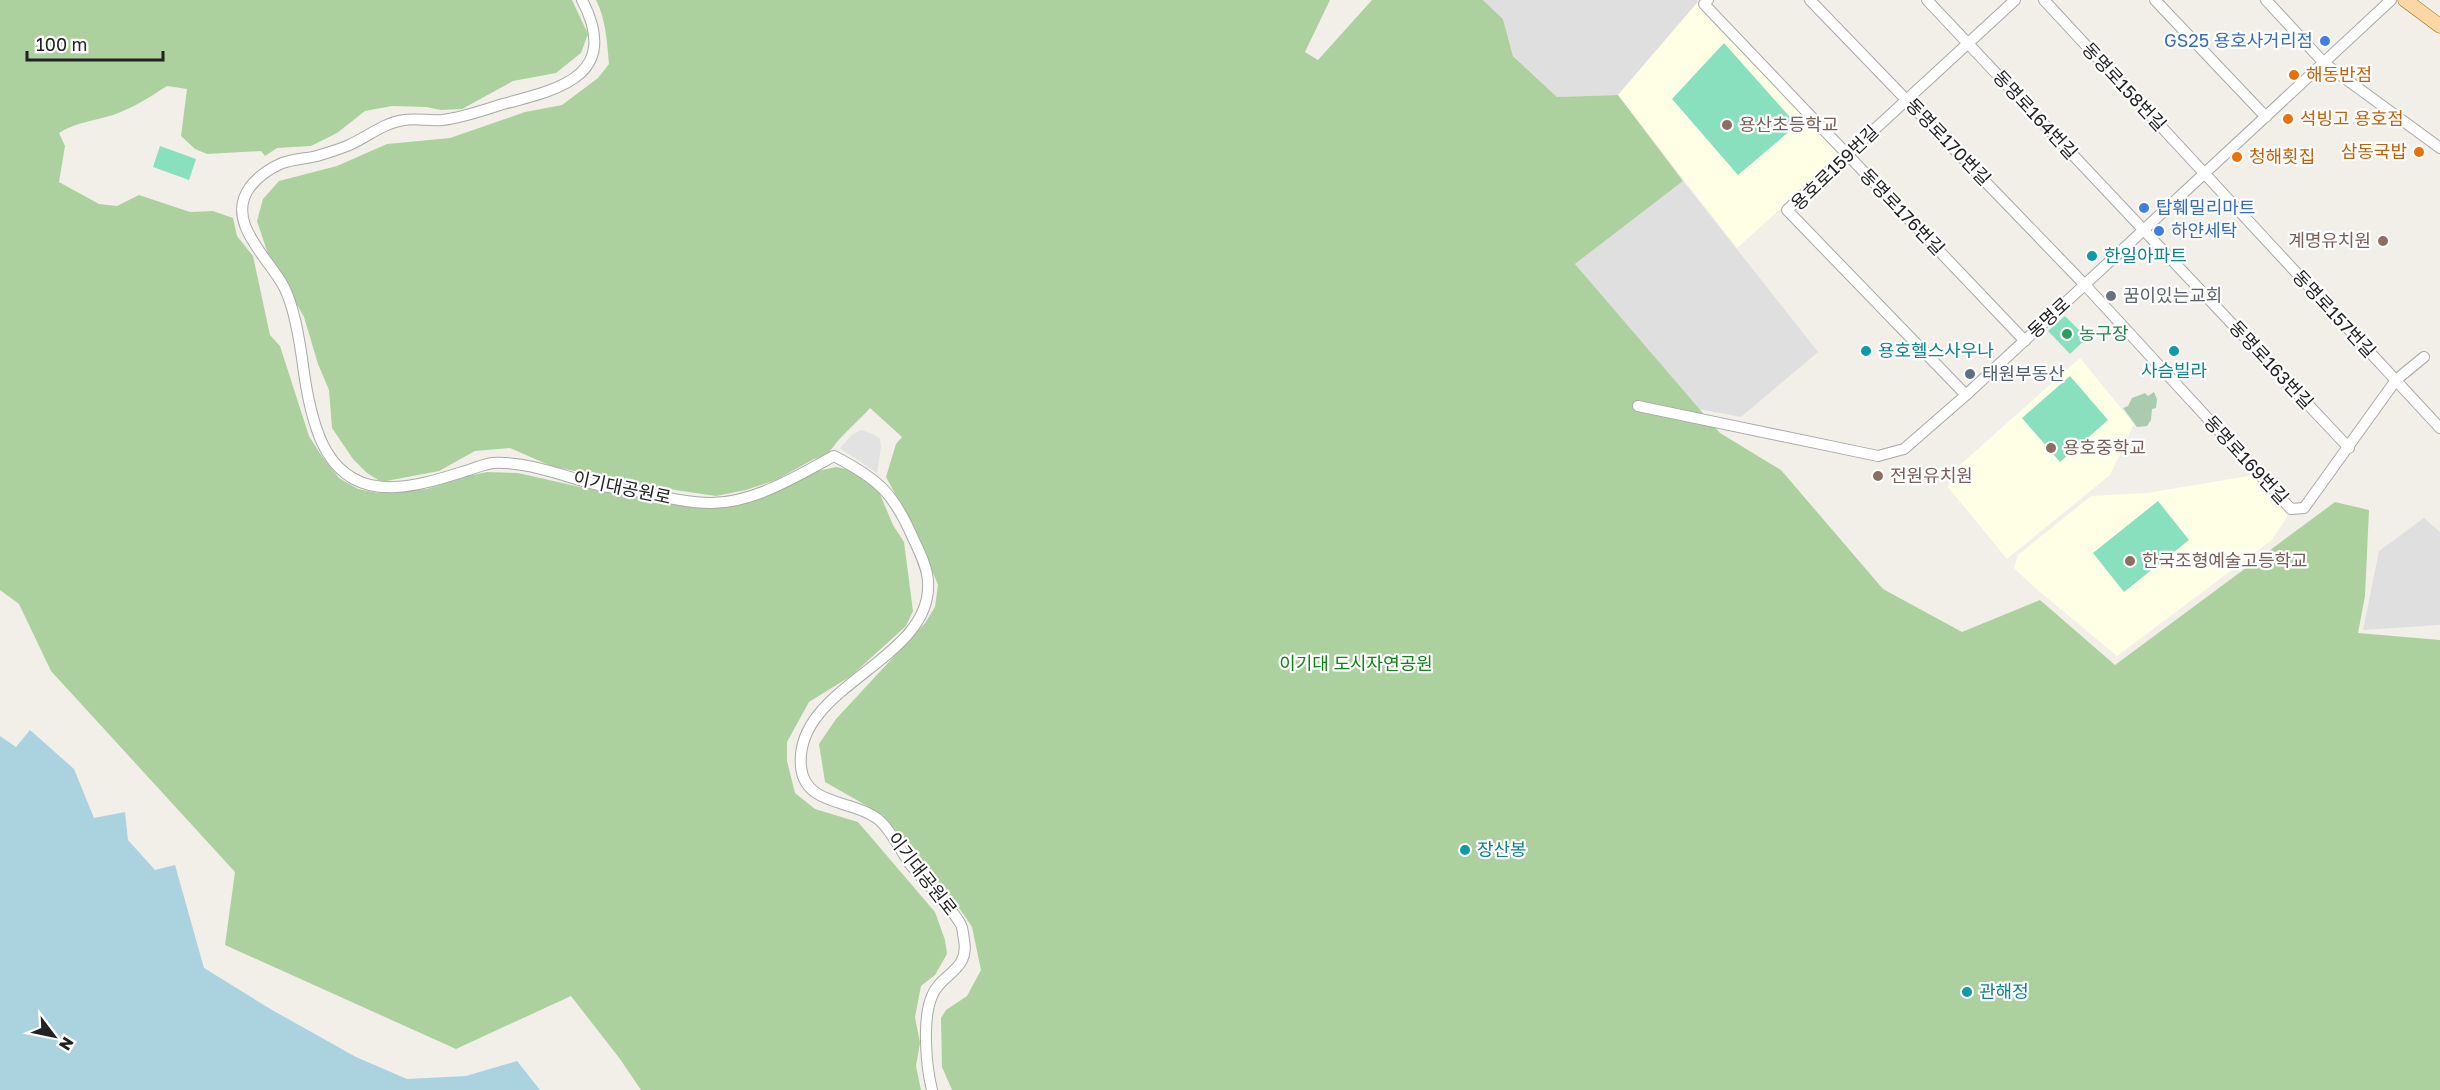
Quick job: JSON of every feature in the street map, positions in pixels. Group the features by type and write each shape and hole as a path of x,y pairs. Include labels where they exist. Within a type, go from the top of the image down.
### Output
{"main road":[{"path":"2404,0 2440,26"}],"street":[{"name":"이기대공원로","path":"582,0 589,14 595,37 591,58 583,72 567,84 543,93 444,120 401,120 381,127 349,145 317,156 282,163 267,171 250,187 244,200 242,215 246,229 286,289 300,347 309,400 323,448 337,467 365,484 396,487 428,481 491,463 552,472 599,485 712,503 758,493 834,456 865,473 894,500 925,567 928,581 926,604 918,620 901,641 833,699 813,720 802,749 801,767 804,782 813,792 827,800 862,810 879,820 916,872 961,924 965,945 962,963 932,994 927,1017 928,1074 932,1090"},
{"name":"동명로170번길","path":"1810,0 2085,285"},
{"name":"동명로164번길","path":"1927,0 2144,230"},
{"name":"용호로159번길","path":"1966,395 1787,210 2015,0"},
{"name":"동명로158번길","path":"2044,0 2204,174"},
{"path":"2155,0 2266,117"},
{"path":"2266,0 2324,63 2440,148"},
{"name":"동명로","path":"1638,406 1878,456 1904,449 2025,341 2391,0"},
{"name":"동명로176번길","path":"1706,2 1847,155 2025,341"},
{"name":"동명로157번길","path":"2204,174 2440,428"},
{"name":"동명로163번길","path":"2144,230 2349,448"},
{"name":"동명로169번길","path":"2085,285 2291,509 2304,508 2396,381 2424,357"}],"shaded area":[{"path":"1483,0 1697,0 1697,3 1618,95 1557,97 1513,55 1503,19"},
{"name":"용산초등학교","path":"1697,3 1841,154 1737,248 1618,95"},
{"path":"1683,181 1818,352 1741,417 1699,409 1575,264"},
{"name":"용호중학교","path":"2080,358 2134,424 2110,475 2007,559 1948,487 1951,473"},
{"path":"2154,392 2157,399 2156,408 2152,409 2151,420 2147,426 2137,427 2123,408 2128,406 2132,398 2145,393 2148,396"},
{"path":"861,430 880,439 877,473 840,448 852,435"},
{"name":"한국조형예술고등학교","path":"2255,475 2288,515 2272,540 2117,656 2014,568 2018,555 2091,496 2147,493"},
{"path":"2424,518 2440,532 2440,625 2363,630 2379,551"}],"green space":[{"path":"0,0 572,0 588,34 581,53 556,73 513,81 462,109 441,110 392,106 365,111 337,133 311,146 277,148 265,156 261,151 207,154 195,149 181,136 187,89 167,86 120,112 79,124 59,133 65,146 59,182 99,204 117,206 139,195 190,212 213,211 233,218 237,236 253,256 270,335 280,346 309,436 339,478 358,489 378,493 427,489 487,472 518,473 589,489 686,506 763,496 818,471 836,467 851,470 874,486 904,542 913,611 906,626 851,676 809,702 787,742 787,761 795,793 815,809 858,822 935,912 945,940 947,954 935,975 921,986 915,1017 920,1043 916,1066 921,1090 641,1090 571,996 456,1049 225,945 235,872 51,671 19,604 0,590"},
{"name":"이기대 도시자연공원","path":"596,0 1330,0 1305,52 1318,60 1372,0 1483,0 1503,19 1513,56 1557,97 1618,95 1683,181 1575,264 1720,433 1781,470 1883,589 1962,632 2040,600 2115,665 2335,502 2369,510 2365,596 2358,633 2440,640 2440,1090 952,1090 942,1067 941,1018 946,1010 967,996 981,970 972,927 955,902 883,815 825,782 819,744 836,719 925,623 935,607 938,585 919,538 886,477 896,444 902,437 870,408 827,456 814,459 776,480 746,490 716,496 641,485 551,466 510,448 475,451 439,471 381,482 367,473 353,459 332,428 329,390 318,364 304,317 267,251 257,221 263,199 279,181 337,166 387,144 450,138 525,112 562,105 598,78 609,64 604,23"},
{"path":"1724,43 1797,125 1738,175 1672,99"},
{"path":"160,146 196,159 189,180 153,167"},
{"name":"농구장","path":"2065,316 2087,338 2070,354 2048,331"},
{"path":"2070,376 2108,420 2060,462 2022,418"},
{"path":"2158,501 2189,540 2124,592 2093,553"}],"water":[{"path":"30,730 74,769 94,818 125,812 128,840 155,870 175,865 204,968 272,1010 356,1057 407,1079 466,1076 517,1061 540,1090 0,1090 0,736 16,747"}],"place":[{"name":"GS25 용호사거리점","path":"2325,41"},
{"name":"해동반점","path":"2294,75"},
{"name":"석빙고 용호점","path":"2288,119"},
{"name":"용산초등학교","path":"1727,125"},
{"name":"삼동국밥","path":"2419,152"},
{"name":"청해횟집","path":"2237,157"},
{"name":"탑훼밀리마트","path":"2144,208"},
{"name":"하얀세탁","path":"2159,231"},
{"name":"계명유치원","path":"2383,241"},
{"name":"한일아파트","path":"2092,256"},
{"name":"꿈이있는교회","path":"2111,296"},
{"name":"농구장","path":"2067,334"},
{"name":"용호헬스사우나","path":"1866,351"},
{"name":"사슴빌라","path":"2174,351"},
{"name":"태원부동산","path":"1970,374"},
{"name":"용호중학교","path":"2051,448"},
{"name":"전원유치원","path":"1878,476"},
{"name":"한국조형예술고등학교","path":"2130,561"},
{"name":"장산봉","path":"1465,850"},
{"name":"관해정","path":"1967,992"}]}
